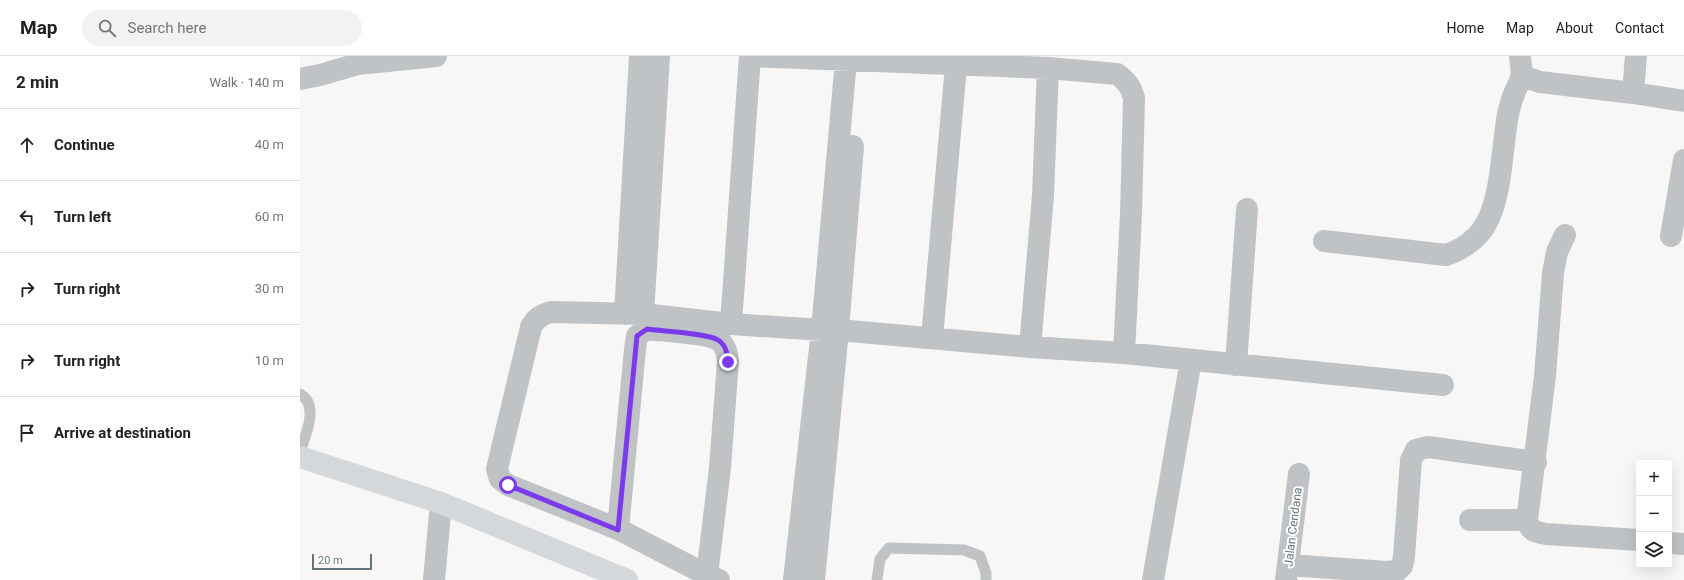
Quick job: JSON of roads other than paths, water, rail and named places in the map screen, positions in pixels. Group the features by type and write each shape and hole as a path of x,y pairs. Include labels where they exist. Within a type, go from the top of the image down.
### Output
{"street":[{"path":"300,79 358,64 436,56"},
{"path":"634,314 640,56"},
{"path":"634,314 659,56"},
{"path":"731,324 751,56 1048,68 1117,74 1129,84 1132,90 1134,98 1131,214 1124,353"},
{"path":"1633,93 1636,56"},
{"path":"814,580 846,59"},
{"path":"932,338 956,65"},
{"path":"1324,241 1446,255 1456,251 1472,239 1486,225 1493,206 1501,170 1508,114 1521,66 1540,82 1633,93 1684,101"},
{"path":"1030,347 1043,194 1048,68"},
{"path":"1671,236 1684,160"},
{"path":"1236,365 1246,209"},
{"path":"1565,235 1557,252 1553,273 1545,376 1536,462 1527,520 1529,527 1534,532 1636,540"},
{"path":"618,530 637,336 647,329 695,334 717,340 726,348 728,362 713,577 618,530 508,485 500,479 497,469 531,327 535,320 541,315 550,312 634,314 731,324 830,330 1030,347 1124,353 1443,385"},
{"path":"794,580 830,330"},
{"path":"1153,580 1191,360"},
{"path":"1287,572 1397,571 1402,566 1404,556 1411,460 1416,450 1428,447 1536,462"},
{"path":"300,457 441,503 627,580"},
{"name":"Jalan Cendana","path":"1287,572 1299,474"},
{"path":"434,580 441,503"},
{"path":"1470,520 1527,520"},
{"path":"1672,543 1684,544"}],"lane":[{"path":"300,394 308,401 310,409 306,434 300,452"},
{"path":"877,580 880,558 889,548 964,550 980,556 986,573 986,580"}]}
